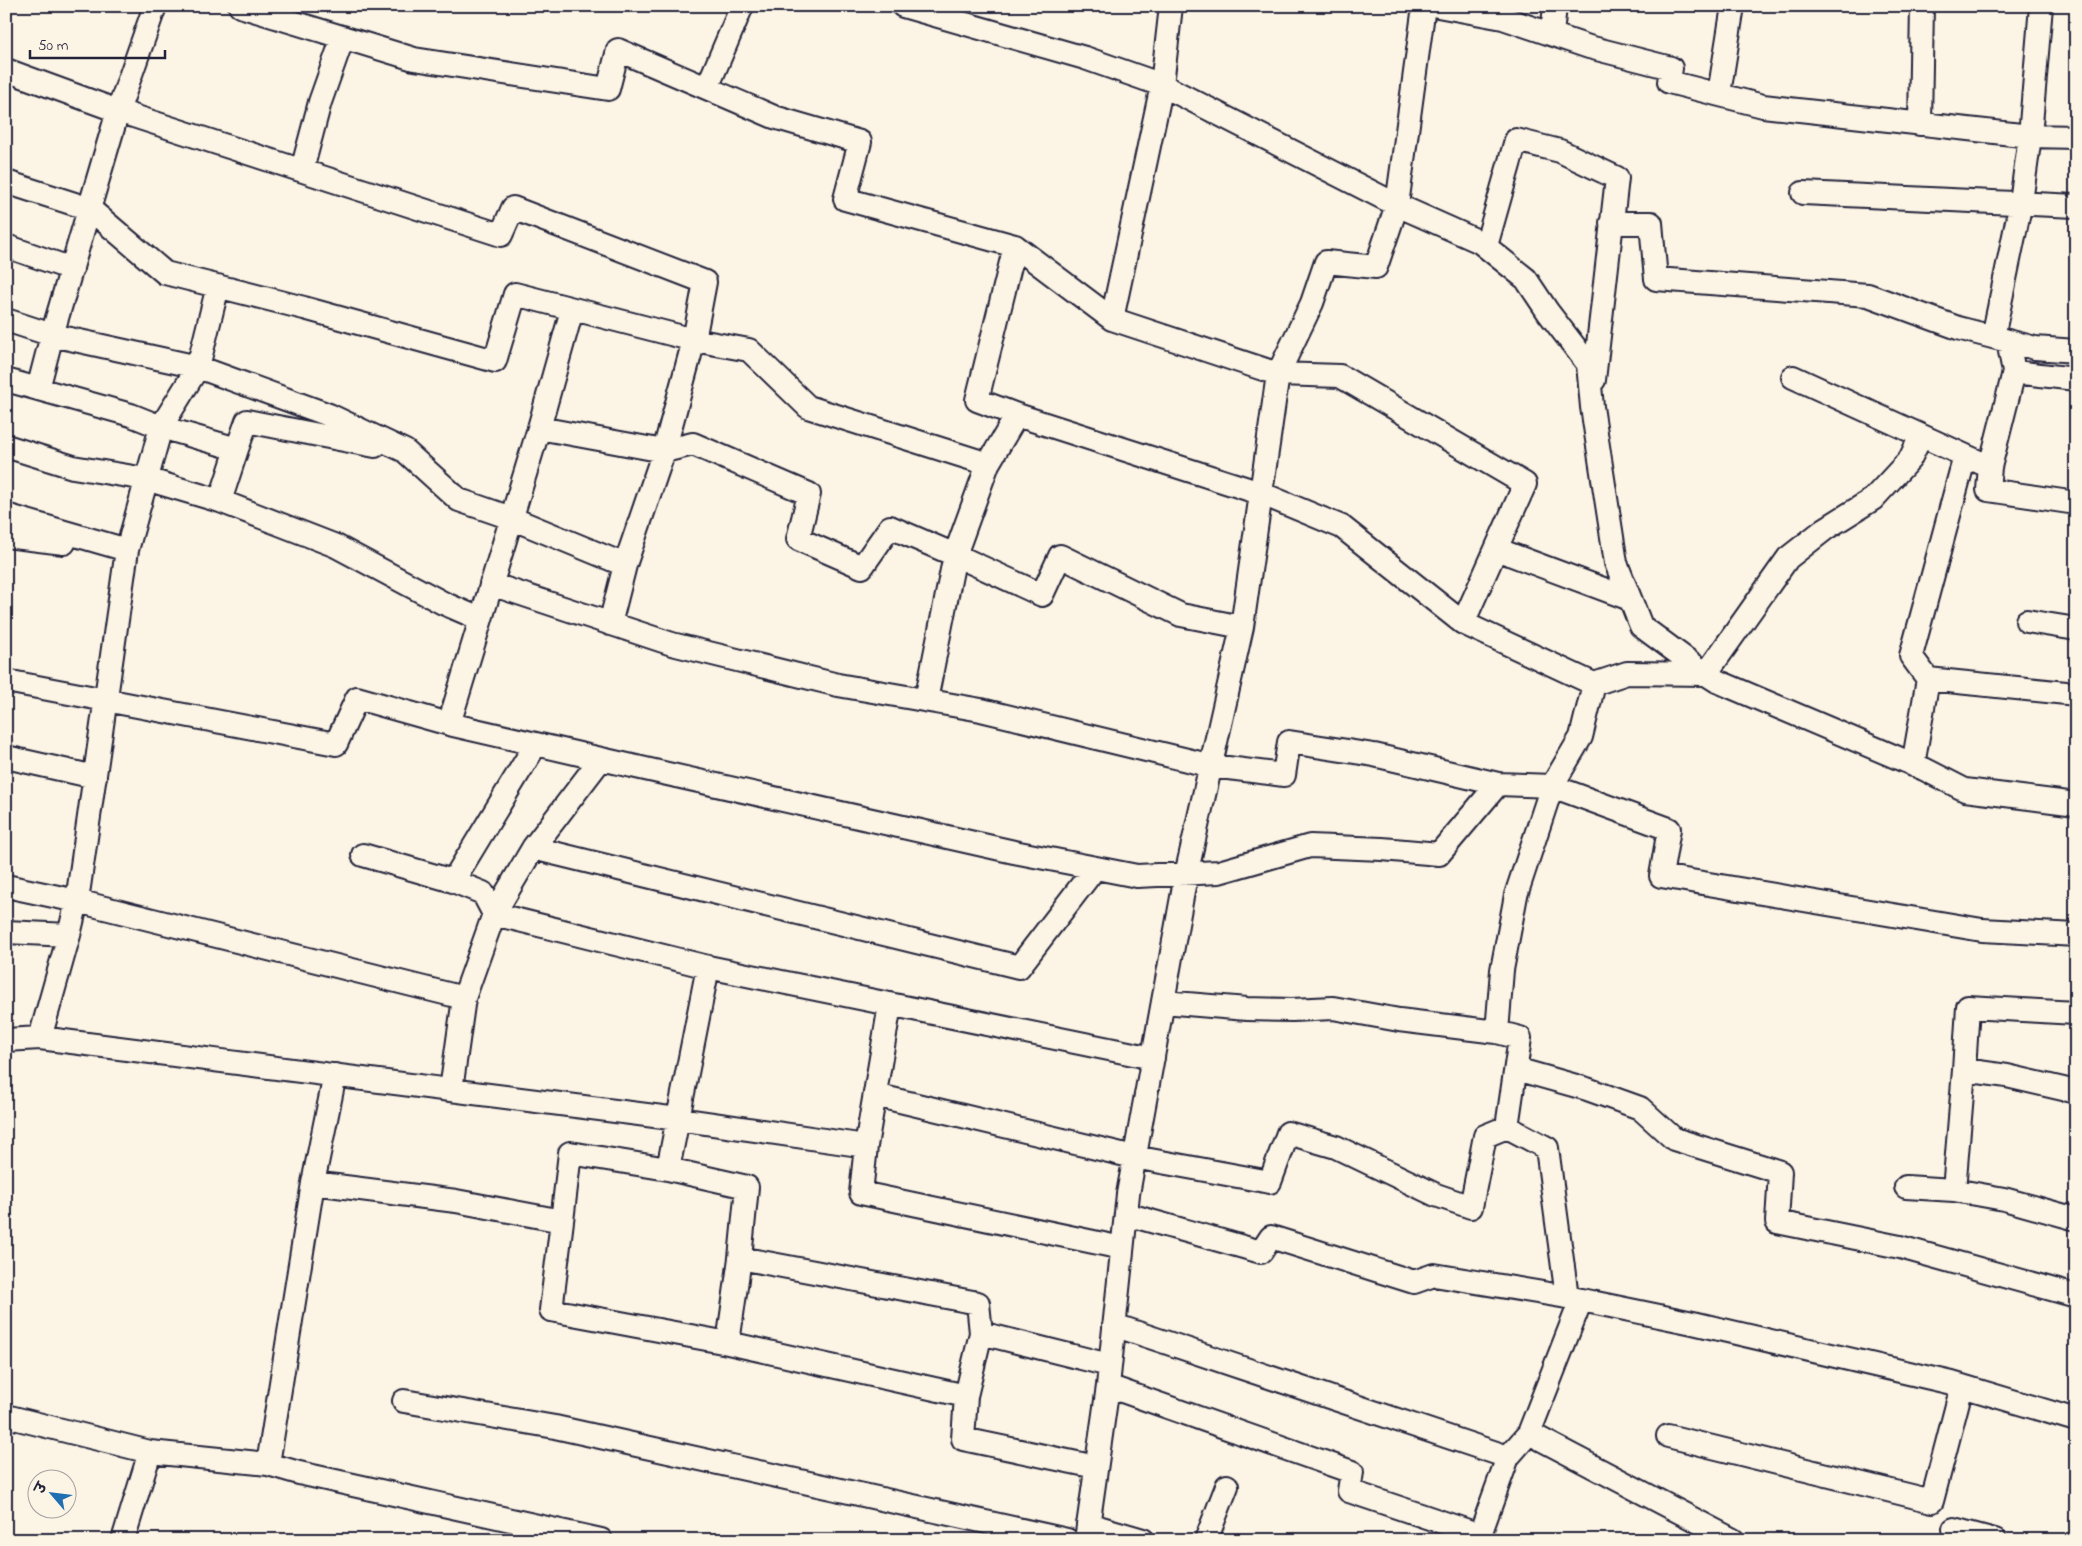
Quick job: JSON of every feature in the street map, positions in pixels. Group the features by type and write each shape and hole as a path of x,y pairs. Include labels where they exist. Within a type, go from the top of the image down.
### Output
{"street":[{"path":"38,389 118,111 154,6"},
{"path":"240,6 414,59 608,89 618,50 774,117 860,142 845,199 1015,246 1112,318 1278,374 1340,376 1524,484 1463,624"},
{"path":"707,88 742,6"},
{"path":"903,6 1084,58 1162,85 1397,205 1486,246 1526,279 1548,312 1588,364 1591,403 1616,563 1641,626 1717,681 1913,765 1965,790 2076,804"},
{"path":"1112,318 1162,85 1172,6"},
{"path":"1143,1540 1087,1532 1109,1375 1122,1248 1134,1157 1186,874 1242,627 1278,374 1312,303 1326,262 1376,267 1397,205 1424,6"},
{"path":"1438,6 1503,18 1589,47 1671,68 1669,82 1763,106 2030,136 2076,137"},
{"path":"1552,34 1555,6"},
{"path":"1719,94 1733,6"},
{"path":"1920,124 1922,6"},
{"path":"2042,6 2030,136 2000,339 2014,372 1990,466 1988,490 2076,503"},
{"path":"302,170 320,102 343,37"},
{"path":"6,70 118,111 501,235 513,208 706,282 694,340 664,451 625,565 610,624"},
{"path":"1486,246 1516,140 1560,151 1617,178 1591,403"},
{"path":"6,182 90,209 166,273 304,308 495,361 515,294 694,340 749,350 808,407 988,464"},
{"path":"1804,193 2076,206"},
{"path":"1611,223 1651,222 1656,279 1868,295 1958,328 2034,348 2076,351"},
{"path":"6,246 72,269"},
{"path":"1015,246 977,400 1016,415 1260,493 1342,527 1463,624 1594,684 1627,673 1706,674"},
{"path":"40,1038 77,901 127,550 161,427 198,368 218,286"},
{"path":"448,724 539,428 572,310"},
{"path":"6,320 52,335 198,368 329,415 406,451 459,500 511,518 625,565"},
{"path":"2014,372 2076,379"},
{"path":"1793,378 1990,466"},
{"path":"6,380 131,415 161,427 237,449"},
{"path":"220,500 247,421 255,388"},
{"path":"926,700 956,555 988,464 1016,415"},
{"path":"247,421 406,451"},
{"path":"539,428 664,451 693,444 809,494 798,539 862,567 890,527 1042,595 1060,556 1181,615 1242,627"},
{"path":"1706,674 1788,558 1825,530 1873,500 1910,459 1921,436"},
{"path":"6,446 73,466 146,479 220,500 336,546 443,602 480,619"},
{"path":"1913,765 1928,679 1911,656 1965,456"},
{"path":"6,515 127,550"},
{"path":"6,536 127,550"},
{"path":"1496,549 1630,600"},
{"path":"491,584 672,644 838,685 981,710 1212,766 1284,775 1289,742 1374,755 1498,784 1552,786 1669,829 1661,876 1982,930 2076,935"},
{"path":"2027,621 2076,629"},
{"path":"1928,679 2076,694"},
{"path":"6,681 336,744 357,698 448,724 601,759 1014,852 1137,876 1219,872 1310,846 1439,854 1498,784"},
{"path":"1497,1032 1502,970 1516,895 1552,786 1581,737 1594,684"},
{"path":"453,881 536,744"},
{"path":"6,756 95,777"},
{"path":"451,1090 464,998 494,914 533,848 601,759"},
{"path":"533,848 1019,967 1094,868"},
{"path":"363,856 453,881 483,893 494,914 708,967 1153,1058"},
{"path":"6,886 77,901 464,998"},
{"path":"6,932 69,935"},
{"path":"668,1170 708,967"},
{"path":"1163,1002 1247,1009 1292,1010 1333,1008 1399,1020 1497,1032 1520,1038 1508,1127"},
{"path":"890,1005 866,1146 861,1193 1122,1248"},
{"path":"1954,1190 1968,1007 2076,1013"},
{"path":"6,1040 40,1038 678,1119 866,1146"},
{"path":"1516,1069 1587,1089 1640,1108 1674,1139 1780,1172 1777,1222 1900,1247 2076,1296"},
{"path":"1964,1070 2007,1076 2076,1092"},
{"path":"268,1464 313,1183 335,1075"},
{"path":"875,1095 1134,1157 1270,1182 1288,1134 1336,1146 1436,1195 1471,1207 1485,1136 1508,1127 1547,1148 1574,1298 1529,1433 1508,1457 1479,1537 1349,1491 1352,1472 1109,1375 981,1334"},
{"path":"728,1343 740,1258 747,1186 570,1153 551,1310 728,1343 966,1396"},
{"path":"313,1183 456,1201 562,1221"},
{"path":"1906,1187 1954,1190 2004,1199 2076,1220"},
{"path":"1126,1214 1261,1252 1271,1237 1414,1282 1434,1275 1574,1298 1962,1386 2076,1420"},
{"path":"740,1258 978,1303 981,1334 966,1396 963,1439 1096,1467"},
{"path":"1114,1325 1508,1457"},
{"path":"1668,1436 1932,1501 1962,1386"},
{"path":"404,1401 555,1427 1067,1540"},
{"path":"6,1416 150,1452 268,1464 545,1534 601,1540"},
{"path":"1529,1433 1733,1540"},
{"path":"123,1540 150,1452"},
{"path":"1206,1540 1227,1486"},
{"path":"1954,1529 1995,1540"}]}
